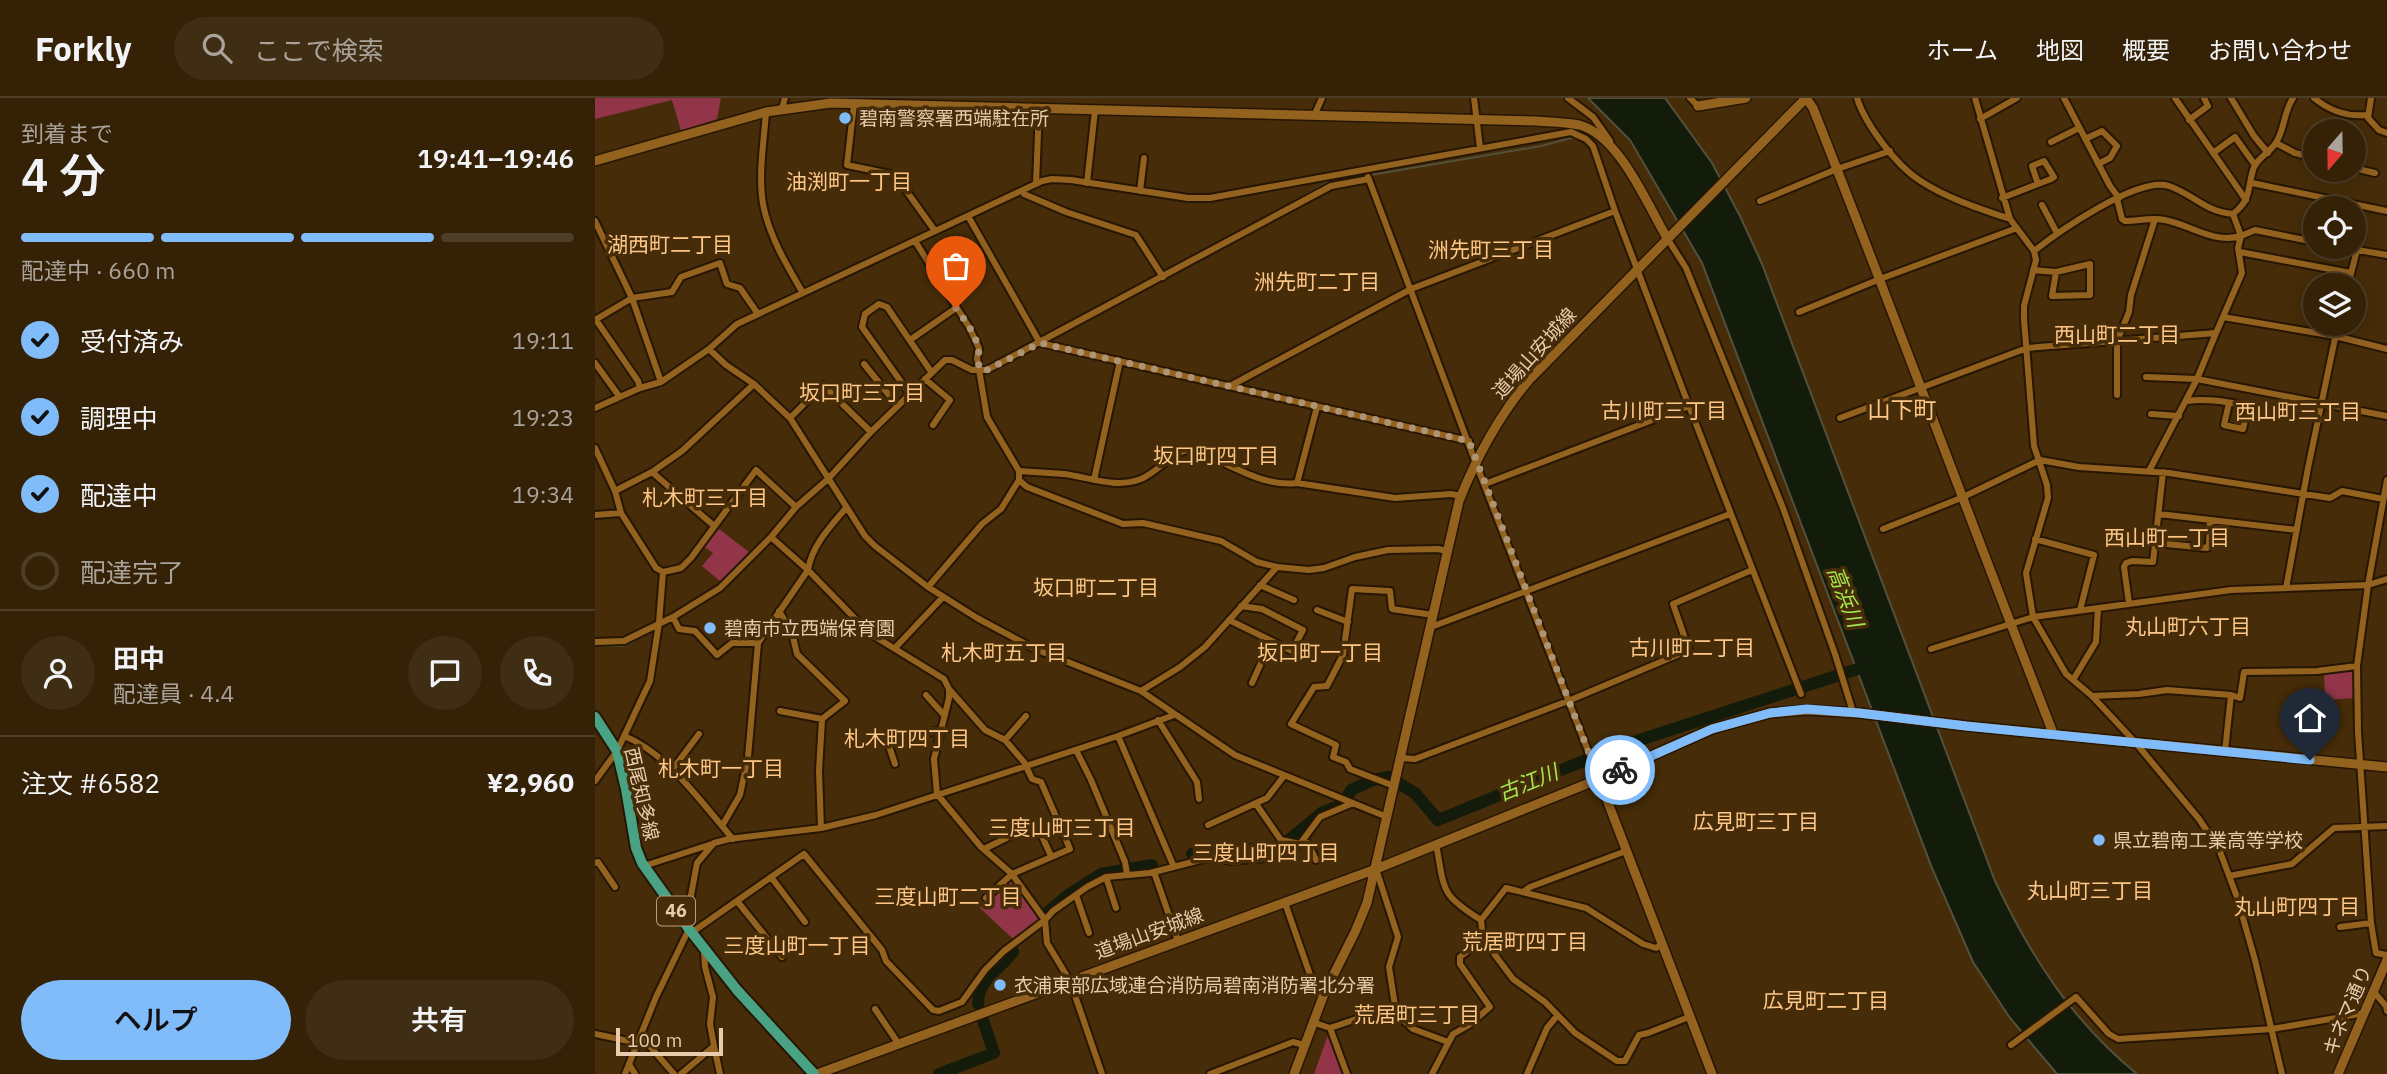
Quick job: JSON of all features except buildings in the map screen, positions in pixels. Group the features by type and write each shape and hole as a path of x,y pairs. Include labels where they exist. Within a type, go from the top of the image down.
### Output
{"main road":[{"path":"1698,106 1745,98"},
{"path":"1806,98 1813,108 1880,279 1961,498 2053,733"},
{"name":"道場山安城線","path":"1376,869 1447,551 1461,496 1475,461 1507,407 1529,380 1806,98"},
{"path":"595,161 766,111 783,103 1476,120 1578,125 1603,138 1616,150 1667,238"},
{"name":"道場山安城線","path":"815,1074 1376,869 1599,779 1712,729 1770,713 1807,709 1856,713 2387,767"},
{"name":"西尾知多線","path":"595,717 617,751 636,848 644,866 690,931 737,990 815,1074"},
{"path":"1599,779 1712,1074"},
{"path":"1294,1074 1312,1022 1367,903 1376,869"},
{"name":"キネマ通り","path":"2338,1074 2366,1013 2387,957"}],"street":[{"path":"1314,116 1322,98"},
{"path":"1474,98 1480,148"},
{"path":"1568,98 1593,117 1616,150"},
{"path":"1690,98 1698,106"},
{"path":"1857,98 1870,126 1918,180 1972,206 2010,219"},
{"path":"1975,98 2002,198 2010,219 2034,251 2036,260 2024,306 2034,446 2040,460 2048,498 2026,573 2033,617 2066,674 2092,696 2135,742 2199,820 2219,849 2255,960 2281,1074"},
{"path":"1980,119 2017,98"},
{"path":"2064,98 2118,198 2125,221 2166,220 2228,240 2255,230 2303,240"},
{"path":"2175,98 2246,200"},
{"path":"2189,120 2209,106 2204,98"},
{"path":"2231,98 2254,136 2268,153"},
{"path":"2233,214 2246,200 2255,165 2268,153 2282,132 2285,111 2293,98"},
{"path":"2314,98 2339,113 2367,115"},
{"path":"2371,98 2367,115 2370,122 2387,133"},
{"path":"854,104 847,165 895,175 935,231"},
{"path":"1037,184 1039,108"},
{"path":"1087,183 1095,110"},
{"path":"766,111 763,204 781,254 803,293"},
{"path":"2051,142 2079,128"},
{"path":"2085,139 2102,131 2117,146 2110,158 2098,164"},
{"path":"595,408 619,396 661,382 709,349 737,324 1023,190 1052,179 1188,198 1210,198 1571,132 1593,146 1689,406 1801,694"},
{"path":"2213,153 2235,137 2255,165"},
{"path":"2276,143 2303,155"},
{"path":"1760,201 1837,169 1890,151"},
{"path":"1140,191 1144,158"},
{"path":"1366,169 1475,461 1599,779"},
{"path":"2366,171 2375,173"},
{"path":"595,642 624,641 673,617 720,588 897,405 948,359 972,370 987,370 1331,186 1369,179"},
{"path":"2252,183 2387,211"},
{"path":"2002,198 2038,184"},
{"path":"2034,251 2057,233 2135,190 2163,185 2172,187 2219,213 2233,214"},
{"path":"1023,190 1024,194 1066,212 1136,236 1163,277"},
{"path":"2042,205 2057,233"},
{"path":"1230,386 1411,289 1615,211"},
{"path":"2149,471 2187,401 2242,273 2241,236 2233,214"},
{"path":"968,216 1040,343 1469,441"},
{"path":"2117,395 2117,341 2129,312 2131,295 2155,219"},
{"path":"595,221 632,298 661,382"},
{"path":"1800,312 2017,228"},
{"path":"1667,238 1686,268 1783,508 1856,713"},
{"path":"915,241 969,327 979,348 977,358 987,417 1019,471 1019,480 1001,509 982,524 928,587"},
{"path":"2240,252 2351,273 2355,259"},
{"path":"2366,252 2387,255"},
{"path":"640,388 639,381 595,320 632,298 672,292 681,277 720,262 727,284 740,288 758,314"},
{"path":"2033,270 2056,272 2089,264 2090,295 2052,296 2056,272"},
{"path":"909,393 862,327 865,314 879,304 887,307 932,373"},
{"path":"910,340 956,308"},
{"path":"2223,317 2303,331"},
{"path":"1840,418 2027,348 2216,333"},
{"path":"2286,588 2335,336 2387,349"},
{"path":"709,349 726,365 754,384 790,418 846,508 875,546 928,587 1035,649 1141,691 1235,755 1387,817"},
{"path":"1094,480 1120,360"},
{"path":"595,363 619,396"},
{"path":"865,364 897,405"},
{"path":"2146,377 2197,379 2387,416"},
{"path":"925,379 950,400 933,425"},
{"path":"615,491 653,472 683,451 754,384"},
{"path":"790,418 823,385 871,432"},
{"path":"2187,401 2206,398 2248,406 2243,429 2224,425 2229,403"},
{"path":"1485,484 1689,406"},
{"path":"1297,483 1317,407"},
{"path":"2151,414 2179,416"},
{"path":"595,448 615,491 621,513 656,568 663,572 681,568 691,558 756,470 796,507"},
{"path":"1019,471 1119,482 1142,479 1183,450 1193,449 1263,479 1284,485 1297,483 1395,498 1451,494 1461,496"},
{"path":"1883,529 1961,498 2040,460 2079,467 2143,473 2163,472 2330,498 2342,491 2383,499"},
{"path":"653,472 713,525"},
{"path":"2129,603 2124,567 2126,563 2154,562 2163,472"},
{"path":"1019,480 1027,487 1123,524 1143,523 1221,541 1257,562 1277,567 1309,570 1324,568 1355,557 1388,550 1447,551"},
{"path":"2387,480 2357,666 2360,763 2371,923 2377,953 2387,957"},
{"path":"722,826 740,795 748,757 758,643 808,570 811,556 820,540 846,508"},
{"path":"595,515 621,513"},
{"path":"1431,627 1730,514"},
{"path":"2159,514 2297,530"},
{"path":"2156,543 2207,548 2210,520"},
{"path":"771,537 808,570 869,633 944,679 949,689 985,730 1005,740 1032,779 1041,782 1070,849 1012,874 986,898"},
{"path":"2035,539 2094,555 2080,610"},
{"path":"1141,691 1190,660 1277,567"},
{"path":"1401,758 1415,759 1568,701 1689,650 1673,604 1752,570"},
{"path":"595,781 617,751 650,681 663,572"},
{"path":"1931,649 2033,617 2231,590 2368,585 2387,579"},
{"path":"1260,585 1294,600"},
{"path":"1394,785 1350,769 1346,762 1333,757 1336,745 1291,724 1314,687 1327,687 1343,655 1352,589 1390,591 1392,609 1433,615"},
{"path":"895,648 943,597"},
{"path":"1229,620 1292,652 1303,631 1262,609 1241,606"},
{"path":"2073,680 2095,642 2098,608"},
{"path":"1317,610 1348,622"},
{"path":"779,611 792,633 797,654 845,701 822,719 819,771 821,828"},
{"path":"673,617 679,629 695,631 717,655 732,643 758,643"},
{"path":"1252,683 1271,641"},
{"path":"2092,696 2167,690 2240,698 2244,672 2317,671 2357,666"},
{"path":"949,689 934,759 937,794 984,849 1012,874 1045,920 1047,943 1070,981 1102,1074"},
{"path":"926,695 944,715"},
{"path":"2225,751 2231,695"},
{"path":"780,711 822,719"},
{"path":"644,866 714,843 821,828 876,815 1026,767 1174,715"},
{"path":"1005,740 1026,716"},
{"path":"1158,720 1197,782 1199,799"},
{"path":"895,764 889,746 891,744 941,729"},
{"path":"672,770 699,734"},
{"path":"624,736 672,770 733,839"},
{"path":"1118,736 1174,867"},
{"path":"1076,750 1125,862 1127,874"},
{"path":"1208,825 1267,798 1284,776"},
{"path":"690,931 804,854 882,950 886,961 933,1010 939,1011 962,1002 985,970 1004,951 1053,911 1106,877 1154,872 1212,857 1231,861 1277,857 1292,851 1300,844 1319,817 1353,803"},
{"path":"1255,804 1281,840 1308,843 1316,860"},
{"path":"2229,876 2292,864 2334,828 2387,826"},
{"path":"984,849 1027,828"},
{"path":"1041,834 1051,856"},
{"path":"625,1074 656,998 690,931 689,906 697,863 714,843"},
{"path":"1436,844 1448,895 1459,906 1481,920"},
{"path":"1523,892 1626,851"},
{"path":"595,863 598,862 615,887"},
{"path":"1376,869 1398,937 1389,967 1395,1006 1413,1029 1448,1042"},
{"path":"1154,872 1178,941"},
{"path":"771,877 805,922"},
{"path":"1106,877 1116,908"},
{"path":"1661,945 1655,948 1643,944 1586,908 1506,888 1481,920 1483,939 1513,979 1545,1002 1575,1033 1616,1061 1625,1061 1639,1035 1689,1017"},
{"path":"1076,895 1089,933"},
{"path":"737,901 782,957"},
{"path":"1285,902 1315,989 1324,994"},
{"path":"2340,927 2371,923"},
{"path":"1431,1074 1453,1034 1469,1025 1490,1007 1460,964 1459,957 1483,939"},
{"path":"704,949 705,967 713,997 710,1024 720,1074"},
{"path":"2374,992 2387,1006 2387,1011"},
{"path":"2014,1043 2075,997 2109,1034 2118,1039 2271,1028 2366,1013"},
{"path":"1312,1022 1330,1028 1395,1006"},
{"path":"875,1009 898,1043"},
{"path":"1527,1074 1547,1028 1557,1016"},
{"path":"1330,1028 1347,1074"},
{"path":"595,1034 640,1040 674,1074"},
{"path":"1210,1074 1222,1072 1293,1042 1304,1045"},
{"path":"681,1074 714,1046"},
{"path":"629,1065 635,1074"}],"shaded area":[{"path":"595,98 721,98 717,119 681,131 672,100 595,119"},
{"path":"719,529 749,552 721,582 702,566 713,553 703,546"},
{"path":"2352,669 2355,672 2354,698 2325,700 2324,672"},
{"path":"1011,879 1039,920 1014,940 980,908"},
{"path":"1332,1033 1347,1074 1314,1074 1328,1035"}],"water":[{"name":"高浜川","path":"1588,98 1665,98 1712,163 1762,264 1995,881 2023,936 2055,986 2092,1032 2137,1074 2057,1074 2010,1018 1973,962 1932,868 1702,263 1630,140"}],"waterway":[{"path":"1371,175 1541,146 1575,137"},
{"path":"1259,221 1328,182 1366,176"},
{"path":"595,646 622,646 634,641"},
{"name":"古江川","path":"1398,783 1415,793 1438,820 1618,747 1870,665"},
{"name":"古江川","path":"1192,854 1270,849 1283,845 1323,812 1344,804 1351,790 1373,780 1388,777"},
{"name":"古江川","path":"1048,912 1068,895 1101,874 1152,865"},
{"name":"古江川","path":"978,1004 985,981 1013,952"},
{"name":"古江川","path":"939,1074 994,1053 982,1017"}],"way so far":[{"path":"956,308 979,348 977,358 980,370 987,370 1040,343 1469,441 1599,779 1620,770"}],"place":[{"name":"碧南警察署西端駐在所","path":"845,118"},
{"name":"碧南市立西端保育園","path":"710,628"},
{"name":"県立碧南工業高等学校","path":"2099,840"},
{"name":"衣浦東部広域連合消防局碧南消防署北分署","path":"1000,985"}],"district":[{"name":"油渕町一丁目","path":"849,182"},
{"name":"湖西町二丁目","path":"670,245"},
{"name":"洲先町三丁目","path":"1491,250"},
{"name":"洲先町二丁目","path":"1317,282"},
{"name":"西山町二丁目","path":"2117,335"},
{"name":"坂口町三丁目","path":"862,393"},
{"name":"山下町","path":"1902,410"},
{"name":"古川町三丁目","path":"1664,411"},
{"name":"西山町三丁目","path":"2298,412"},
{"name":"坂口町四丁目","path":"1216,456"},
{"name":"札木町三丁目","path":"705,498"},
{"name":"西山町一丁目","path":"2167,538"},
{"name":"坂口町二丁目","path":"1096,588"},
{"name":"丸山町六丁目","path":"2188,627"},
{"name":"古川町二丁目","path":"1692,648"},
{"name":"札木町五丁目","path":"1004,653"},
{"name":"坂口町一丁目","path":"1320,653"},
{"name":"札木町四丁目","path":"907,739"},
{"name":"札木町一丁目","path":"721,769"},
{"name":"広見町三丁目","path":"1756,822"},
{"name":"三度山町三丁目","path":"1062,828"},
{"name":"三度山町四丁目","path":"1266,853"},
{"name":"丸山町三丁目","path":"2090,891"},
{"name":"三度山町二丁目","path":"948,897"},
{"name":"丸山町四丁目","path":"2297,907"},
{"name":"荒居町四丁目","path":"1525,942"},
{"name":"三度山町一丁目","path":"797,946"},
{"name":"広見町二丁目","path":"1826,1001"},
{"name":"荒居町三丁目","path":"1417,1015"}],"route":[{"path":"1620,770 1712,729 1770,713 1807,709 2310,760"}]}
